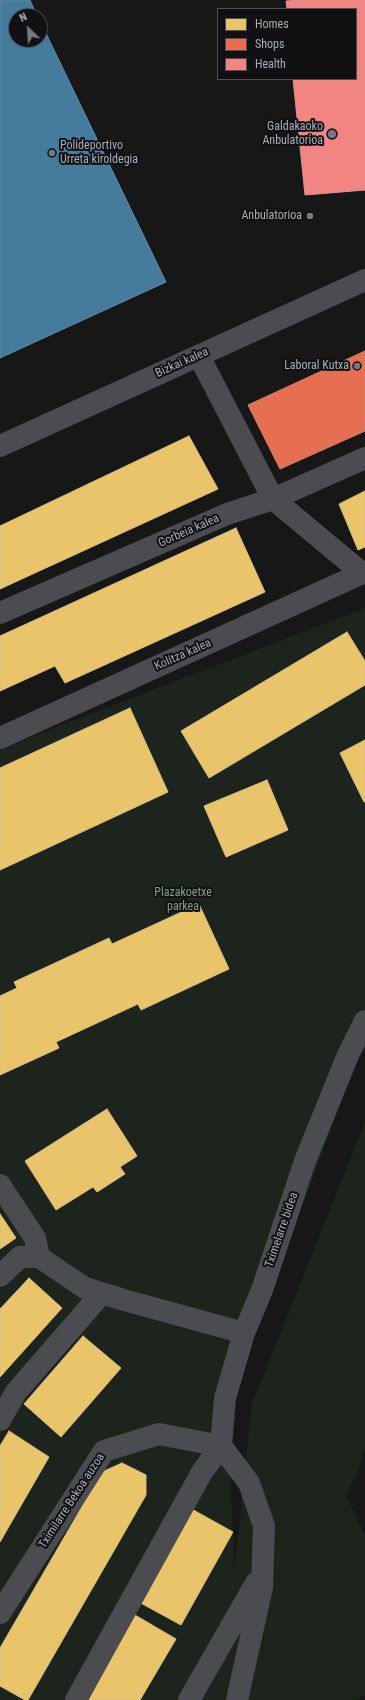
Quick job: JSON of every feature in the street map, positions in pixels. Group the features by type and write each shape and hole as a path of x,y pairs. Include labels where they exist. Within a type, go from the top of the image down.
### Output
{"street":[{"name":"Bizkai kalea","path":"0,446 365,280"},
{"path":"199,356 273,499 364,573"},
{"path":"273,499 365,458"},
{"name":"Gorbeia kalea","path":"5,611 227,514 273,499"},
{"name":"Kolitza kalea","path":"0,738 364,573"},
{"name":"Tximelarre bidea","path":"222,1446 225,1398 244,1333 262,1290 305,1161 348,1055 365,1021"},
{"path":"0,1185 36,1238 39,1257"},
{"path":"0,1276 20,1257 39,1257 86,1288 244,1333"},
{"path":"0,1420 16,1392 102,1293"},
{"name":"Tximilarre Bekoa auzoa","path":"0,1613 104,1451 159,1434 222,1446"},
{"path":"76,1700 202,1472 222,1446 249,1483 264,1526 262,1587 237,1700"},
{"path":"189,1700 263,1572"}],"green space":[{"name":"Plazakoetxe parkea","path":"365,608 365,1037 224,1418 231,1483 234,1572 252,1404 365,1122 365,1448 358,1471 346,1495 365,1536 365,1696 352,1700 0,1700 0,749"}],"building: Homes":[{"path":"189,436 218,489 0,589 0,526"},
{"path":"365,491 365,547 358,550 339,504"},
{"path":"236,528 265,592 65,683 55,666 0,691 0,636"},
{"path":"347,632 365,661 365,685 209,778 181,731"},
{"path":"130,708 168,792 0,870 0,768"},
{"path":"365,740 365,802 364,802 340,753"},
{"path":"267,780 288,830 226,857 204,806"},
{"path":"199,904 229,969 141,1010 138,1004 56,1042 59,1048 0,1075 0,996 17,988 14,982 109,938 112,944"},
{"path":"107,1109 137,1156 120,1167 125,1174 97,1192 93,1187 56,1210 25,1161"},
{"path":"0,1214 16,1238 0,1249"},
{"path":"29,1278 62,1308 0,1377 0,1309"},
{"path":"83,1336 121,1368 61,1437 24,1404"},
{"path":"9,1431 49,1457 0,1542 0,1446"},
{"path":"122,1463 146,1475 146,1495 28,1700 25,1700 0,1686 0,1648 102,1472"},
{"path":"188,1507 233,1532 181,1625 137,1601"},
{"path":"135,1615 176,1639 140,1700 84,1700"}],"building: Shops":[{"path":"365,351 365,431 280,469 248,405"}],"building: Health":[{"name":"Galdakaoko Anbulatorioa","path":"365,0 365,190 305,195 293,80 357,80 357,8 287,8 286,1"}],"building: Public":[{"name":"Polideportivo Urreta kiroldegia","path":"0,0 30,0 34,8 8,8 8,48 48,48 48,38 166,282 0,358"}],"place":[{"name":"Galdakaoko Anbulatorioa","path":"332,134"},
{"name":"Polideportivo Urreta kiroldegia","path":"52,153"},
{"name":"Anbulatorioa","path":"310,216"},
{"name":"Laboral Kutxa","path":"357,366"}]}
